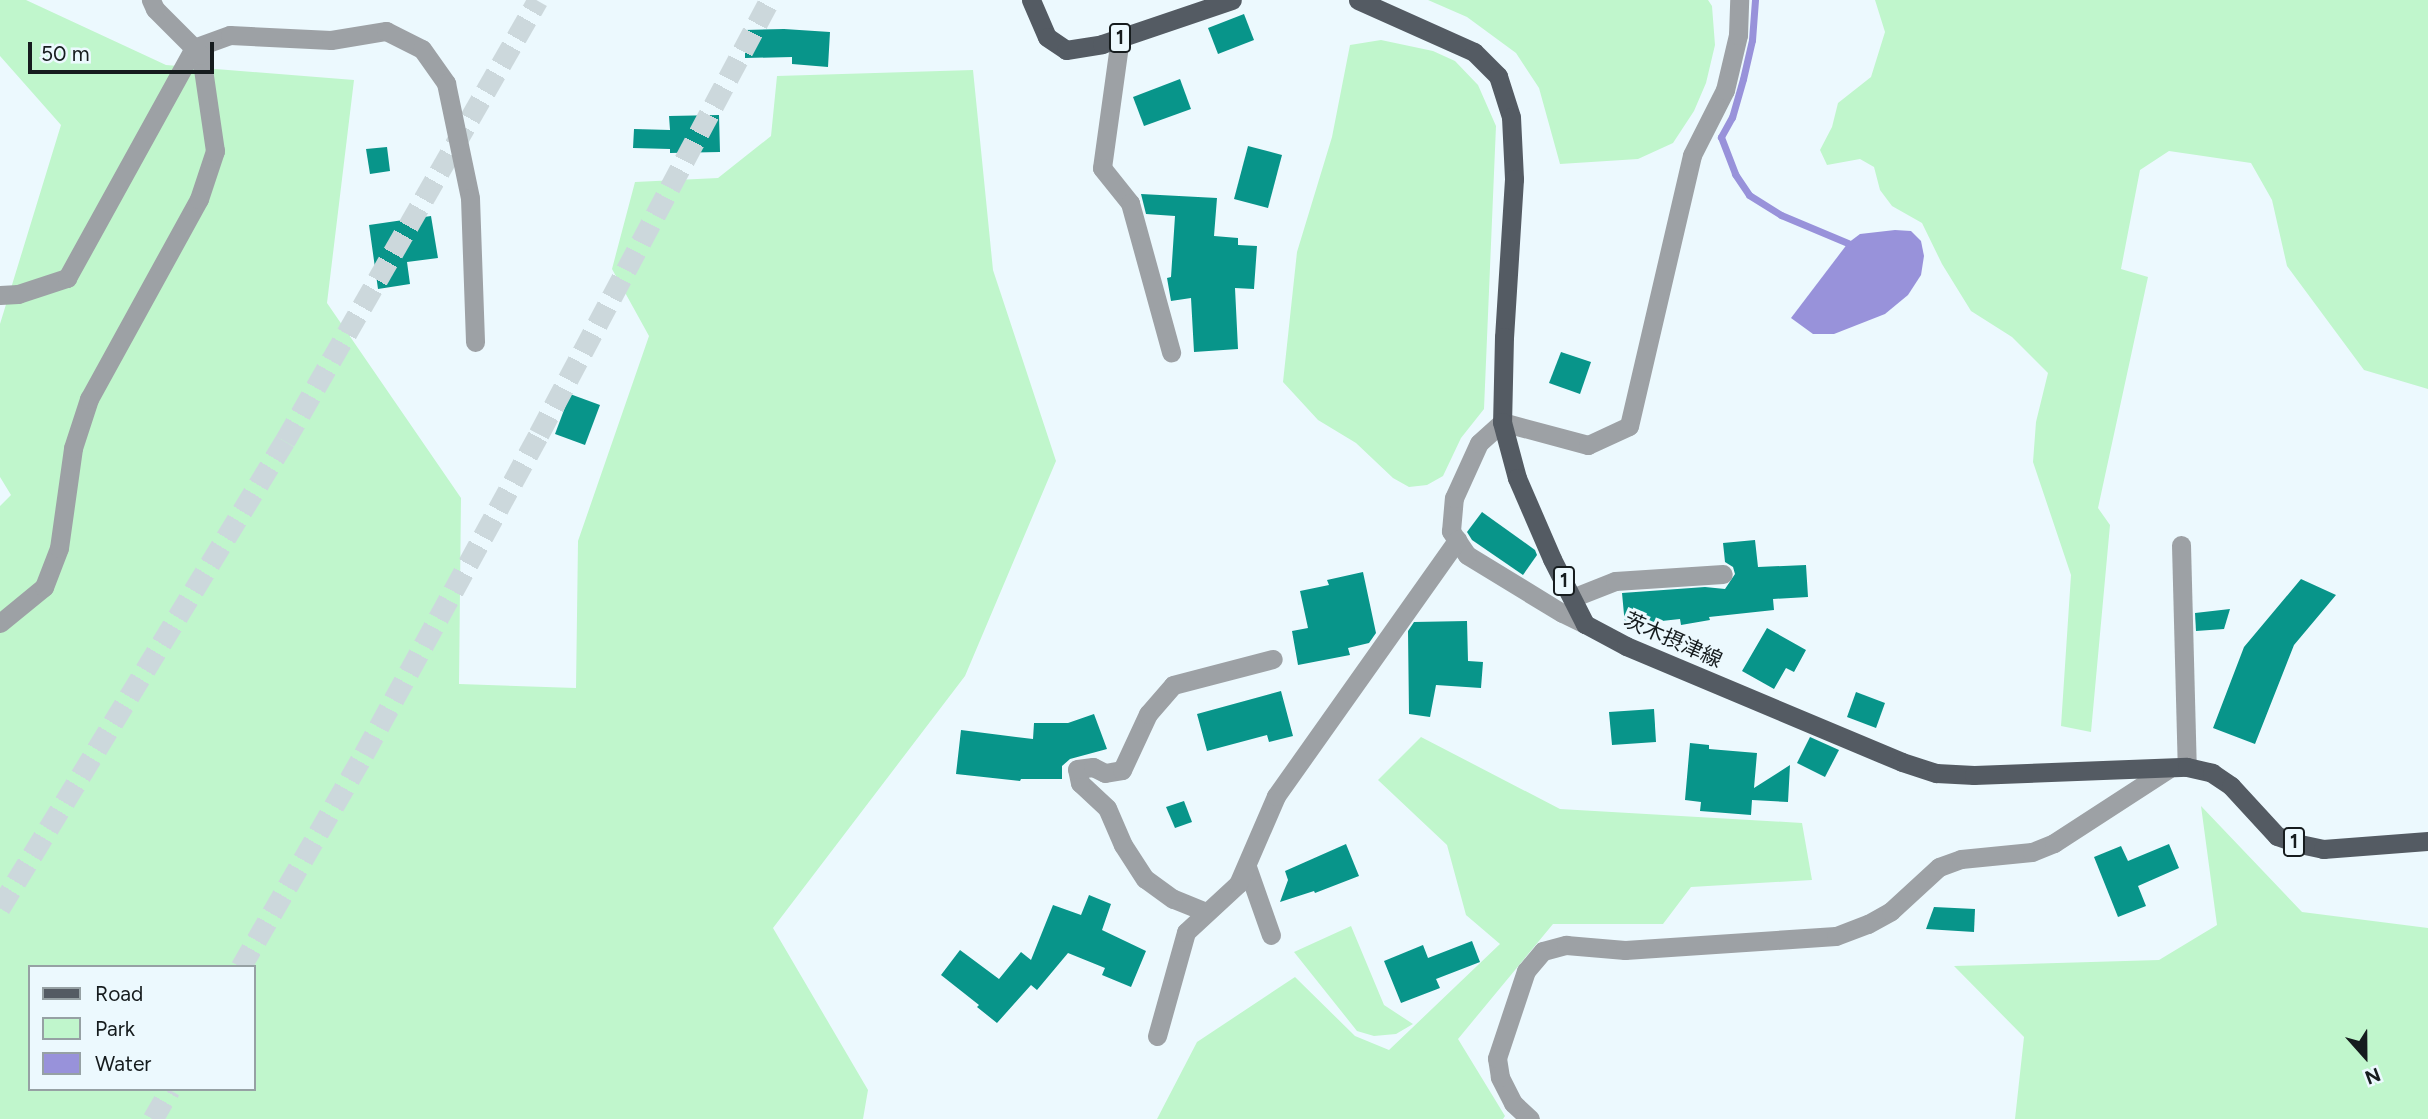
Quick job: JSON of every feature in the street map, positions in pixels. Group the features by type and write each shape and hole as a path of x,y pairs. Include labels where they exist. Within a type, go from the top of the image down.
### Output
{"main road":[{"name":"1","path":"1031,0 1048,37 1066,50 1120,38 1232,0"},
{"name":"1","path":"1358,0 1474,52 1498,76 1511,117 1514,179 1504,337 1502,422 1517,478 1586,624"},
{"name":"茨木摂津線","path":"1586,624 1626,646 1902,762 1936,773 1974,775 2178,768 2212,773 2231,786 2277,836 2300,844 2323,849 2428,841"}],"street":[{"path":"0,623 44,587 59,548 73,448 89,400 200,199 215,151 201,54 155,9 150,0"},
{"path":"1586,624 1562,613 1467,555 1451,531 1454,498 1479,443 1502,422 1588,445 1629,426 1692,155 1725,90 1738,35 1739,0"},
{"path":"0,295 18,294 67,278 194,48 230,35 331,40 386,31 422,50 446,83 470,198 475,342"},
{"path":"1120,38 1102,168 1130,203 1171,352"},
{"path":"1157,1036 1186,932 1238,884 1276,796 1457,540"},
{"path":"1530,1119 1513,1103 1500,1077 1497,1058 1526,971 1543,951 1566,945 1625,950 1836,936 1868,924 1891,911 1939,867 1961,859 2032,852 2053,843 2178,768 2181,545"},
{"path":"1572,598 1615,581 1723,574"},
{"path":"1206,912 1173,899 1145,879 1124,845 1107,808 1080,783 1077,769 1093,768 1105,773 1122,770 1148,714 1173,685 1273,659"},
{"path":"1247,867 1271,935"}],"green space":[{"path":"0,0 26,0 166,65 354,80 327,303 461,498 459,684 576,688 578,541 649,336 612,269 635,182 718,178 771,136 777,76 973,70 993,270 1056,461 965,676 773,928 868,1090 863,1119 0,1119 0,506 11,495 0,477 0,324 61,125 0,56"},
{"path":"1428,0 1708,0 1712,6 1715,45 1706,83 1694,111 1673,143 1638,159 1560,164 1539,88 1516,53 1467,17"},
{"path":"1875,0 2428,0 2428,389 2364,370 2287,266 2272,200 2251,163 2169,151 2140,170 2121,269 2148,277 2098,508 2110,525 2091,732 2061,726 2071,575 2033,462 2036,422 2048,373 2012,337 1971,311 1942,264 1922,223 1892,206 1880,190 1874,167 1860,159 1827,165 1820,150 1832,127 1838,103 1871,77 1885,32"},
{"path":"1381,40 1433,51 1455,61 1478,85 1496,126 1484,409 1461,438 1443,476 1427,485 1409,487 1393,478 1356,443 1318,420 1283,382 1297,252 1332,137 1350,45"},
{"path":"1421,737 1560,809 1802,823 1812,880 1691,887 1663,924 1553,924 1458,1039 1505,1116 1503,1119 1157,1119 1197,1042 1295,977 1355,1036 1389,1050 1500,944 1466,915 1447,845 1378,780"},
{"path":"2201,806 2302,912 2428,928 2428,1119 2015,1119 2024,1037 1954,966 2159,960 2217,925"},
{"path":"1351,926 1384,1005 1413,1024 1396,1034 1374,1036 1357,1031 1294,952"}],"water":[{"path":"1911,231 1921,241 1924,256 1921,275 1908,295 1885,314 1834,334 1813,334 1791,318 1848,243 1860,234"}],"building":[{"path":"1244,14 1254,40 1218,54 1208,28"},
{"path":"745,30 830,32 828,67 792,64 792,57 745,58"},
{"path":"1180,79 1191,109 1144,126 1133,97"},
{"path":"719,115 720,152 670,153 670,149 633,148 634,129 670,130 669,116"},
{"path":"1248,146 1282,155 1268,208 1234,199"},
{"path":"387,147 390,171 370,174 366,149"},
{"path":"1141,194 1217,198 1214,236 1238,238 1238,245 1257,246 1254,289 1235,288 1238,349 1194,352 1191,298 1171,301 1167,278 1171,277 1175,216 1146,214"},
{"path":"431,216 438,258 407,262 410,284 378,289 369,225"},
{"path":"1561,352 1591,362 1580,394 1549,383"},
{"path":"570,394 600,405 585,445 555,434"},
{"path":"1482,512 1535,550 1537,555 1523,575 1472,540 1467,532"},
{"path":"1755,540 1758,567 1806,565 1808,597 1773,599 1774,610 1709,617 1710,620 1681,625 1680,619 1625,625 1622,593 1705,587 1725,589 1735,574 1733,567 1725,562 1723,543"},
{"path":"1363,572 1376,633 1369,643 1348,648 1350,655 1298,665 1292,631 1308,628 1300,591 1329,585 1327,580"},
{"path":"2301,579 2336,595 2294,645 2255,744 2213,728 2244,647"},
{"path":"2230,609 2224,629 2196,631 2195,613"},
{"path":"1467,621 1468,661 1483,662 1481,688 1436,685 1430,717 1409,714 1408,631 1414,622"},
{"path":"1767,628 1806,650 1794,672 1786,668 1774,689 1742,671"},
{"path":"1281,691 1293,736 1269,742 1267,735 1207,751 1197,714"},
{"path":"1856,692 1885,703 1876,728 1847,717"},
{"path":"1654,709 1656,742 1612,745 1609,712"},
{"path":"1094,714 1107,749 1070,759 1062,766 1062,779 1020,781 956,774 961,730 1033,739 1034,723 1068,723"},
{"path":"1810,737 1839,750 1825,777 1797,763"},
{"path":"1690,743 1709,745 1709,749 1757,753 1754,788 1790,765 1788,802 1752,800 1751,815 1700,811 1701,802 1685,800"},
{"path":"1184,801 1192,822 1175,828 1166,807"},
{"path":"1346,844 1359,876 1315,893 1314,891 1280,902 1288,880 1285,871"},
{"path":"2169,844 2179,868 2138,886 2146,906 2118,917 2094,857 2121,846 2128,861"},
{"path":"1089,895 1111,904 1102,930 1146,951 1131,987 1102,975 1105,968 1068,953 1037,990 1031,985 997,1023 941,975 960,950 999,979 1021,952 1031,960 1053,905 1081,915"},
{"path":"1934,907 1975,909 1974,932 1926,929"},
{"path":"1472,941 1480,962 1436,979 1440,988 1401,1003 1384,961 1423,945 1428,958"}],"waterway":[{"path":"1755,0 1752,40 1743,79 1732,117 1721,137 1735,174 1749,195 1781,215 1848,243"}],"tunnel":[{"path":"0,908 285,441 538,0"},
{"path":"242,965 364,754 539,434 770,0"},
{"path":"153,1119 169,1091"}]}
